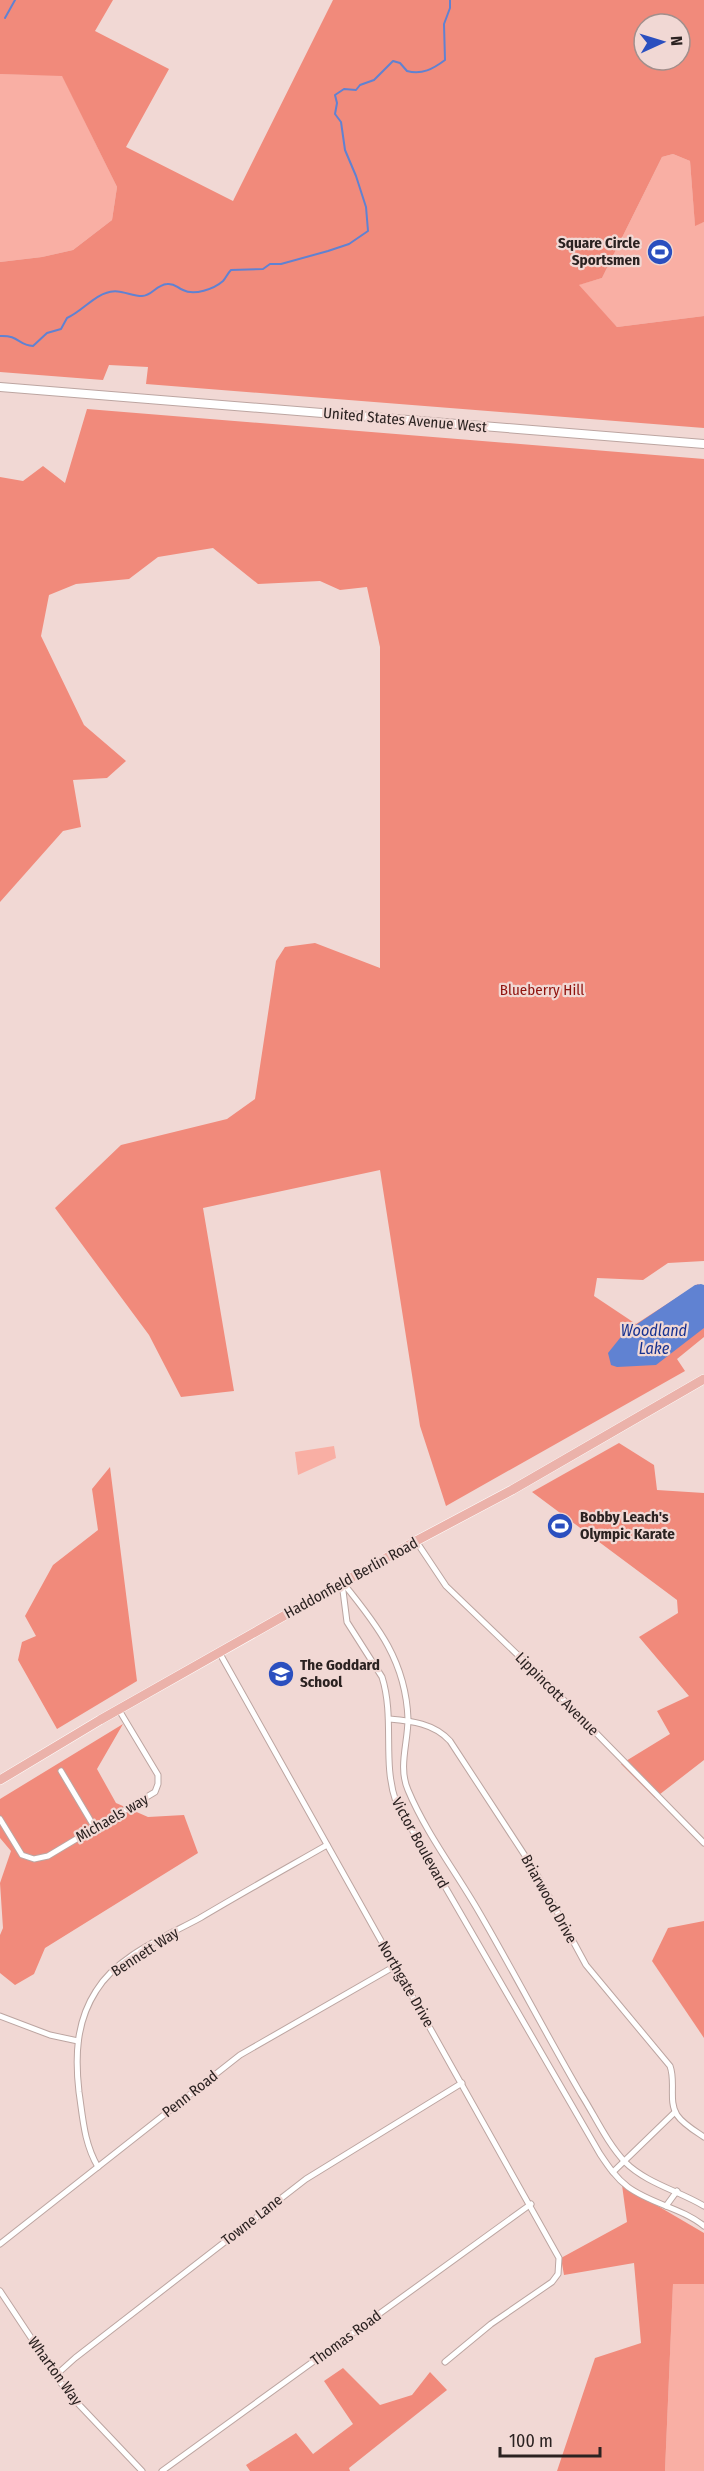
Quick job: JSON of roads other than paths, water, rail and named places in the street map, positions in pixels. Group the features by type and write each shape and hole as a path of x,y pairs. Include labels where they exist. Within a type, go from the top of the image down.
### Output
{"main road":[{"name":"Haddonfield Berlin Road","path":"0,1780 342,1582 512,1490 704,1379"}],"street":[{"name":"United States Avenue West","path":"0,387 704,444"},
{"name":"Lippincott Avenue","path":"416,1541 446,1586 547,1683 704,1843"},
{"name":"Victor Boulevard","path":"342,1582 347,1622 382,1677 388,1719 389,1768 396,1802 585,2131 613,2172 638,2193 684,2213 704,2226"},
{"name":"Victor Boulevard","path":"342,1582 372,1618 396,1660 405,1688 408,1721 403,1760 407,1789 551,2042 611,2144 624,2161 643,2176 704,2206"},
{"name":"Northgate Drive","path":"219,1653 556,2249 560,2267 552,2282 491,2324 445,2362"},
{"name":"Michaels way","path":"0,1819 22,1856 34,1859 48,1856 155,1792 159,1784 158,1775 119,1710"},
{"name":"Briarwood Drive","path":"388,1719 408,1721 436,1729 450,1741 535,1871 586,1965 670,2066 674,2084 675,2112"},
{"path":"61,1771 95,1828"},
{"name":"Bennett Way","path":"98,2167 85,2138 78,2082 78,2041 83,2018 95,1992 119,1966 136,1954 327,1845"},
{"name":"Penn Road","path":"0,2244 240,2055 395,1966"},
{"path":"0,2016 50,2035 78,2041"},
{"name":"Towne Lane","path":"55,2376 75,2358 306,2179 462,2083"},
{"path":"613,2172 675,2112 687,2125 704,2137"},
{"path":"666,2206 677,2192"},
{"name":"Thomas Road","path":"162,2471 531,2204"},
{"name":"Wharton Way","path":"0,2291 67,2392 142,2471"}],"water":[{"name":"Woodland Lake","path":"695,1285 704,1285 704,1328 656,1365 617,1367 611,1365 608,1353 624,1333"}],"waterway":[{"path":"5,18 15,0"},
{"path":"0,336 15,338 24,344 33,346 47,333 61,329 67,318 106,293 115,291 145,296 160,286 170,284 188,292 204,291 223,281 231,270 263,269 270,264 281,264 328,251 349,244 368,231 366,207 345,150 341,122 335,114 337,103 335,95 344,89 356,90 360,85 374,80 393,61 400,63 407,71 422,72 445,60 444,24 450,8 450,0"}],"place":[{"name":"Square Circle Sportsmen","path":"660,252"},
{"name":"Bobby Leach's Olympic Karate","path":"560,1526"},
{"name":"The Goddard School","path":"281,1674"}],"park label":[{"name":"Blueberry Hill","path":"542,990"}]}
